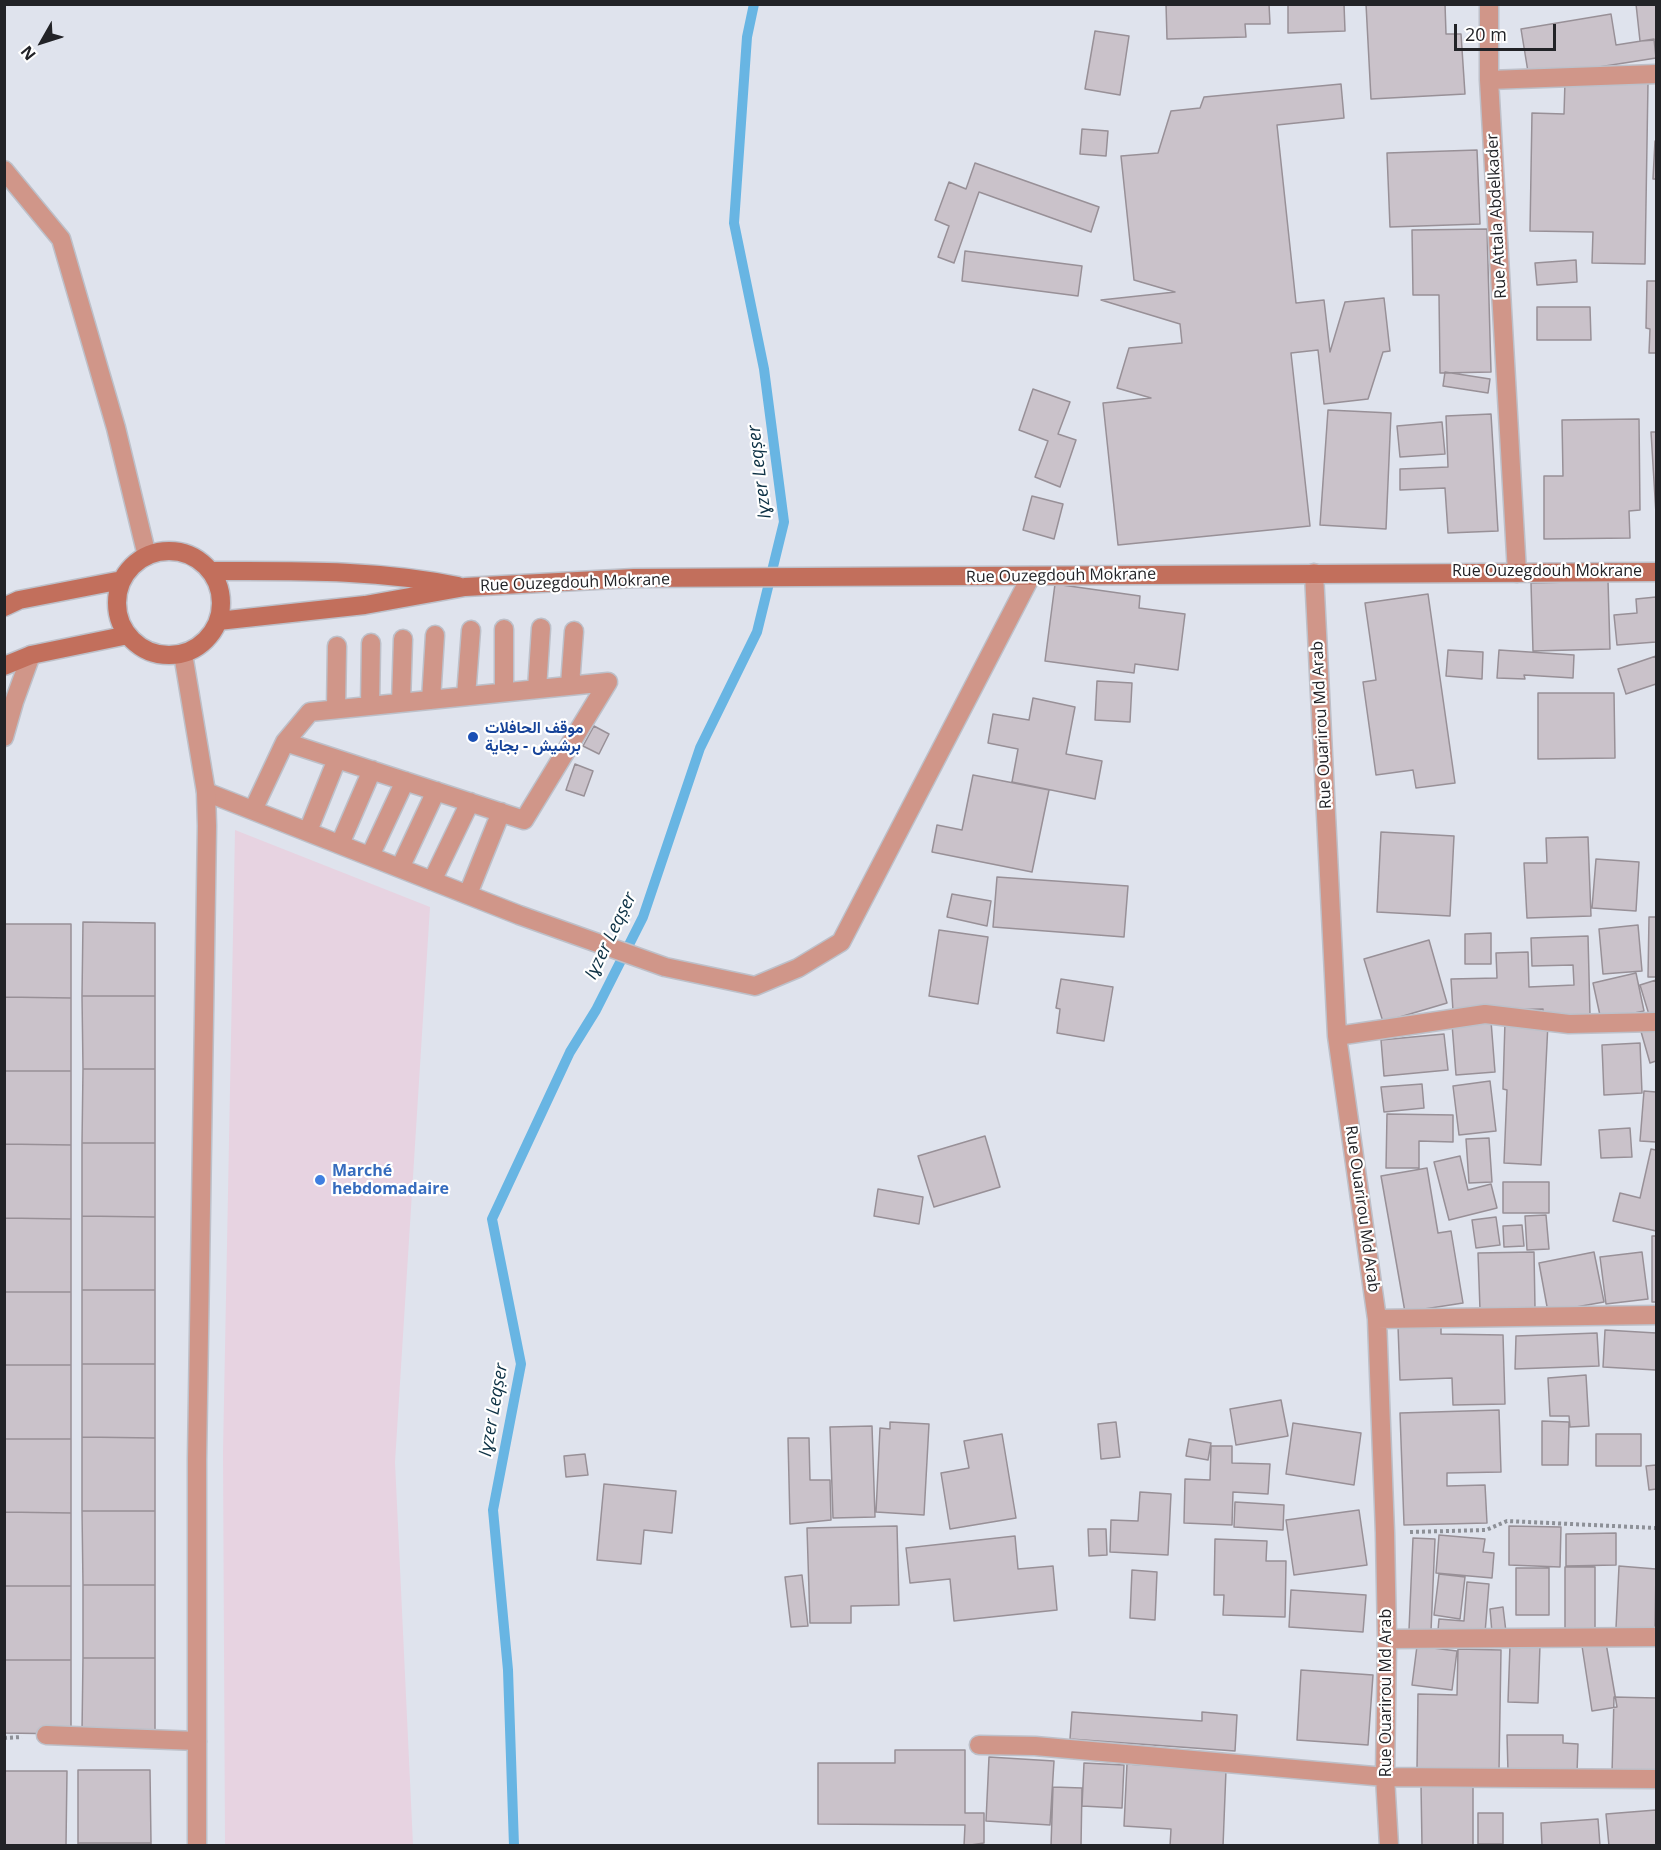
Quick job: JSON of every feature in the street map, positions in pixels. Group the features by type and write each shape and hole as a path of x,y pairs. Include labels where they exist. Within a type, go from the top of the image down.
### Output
{"main road":[{"path":"164,552 181,553 197,559 210,571 218,586 221,603 218,621 210,636 198,647 183,654 166,655 149,651 128,635 118,613 117,596 122,580 133,566 147,556 164,552"},
{"name":"Rue Ouzegdouh Mokrane","path":"210,571 359,572 413,577 465,587"},
{"name":"Rue Ouzegdouh Mokrane","path":"218,621 365,605 465,587 634,578 1656,572"},
{"path":"4,607 20,600 122,580"},
{"path":"4,666 31,655 128,635"}],"street":[{"name":"Rue Attala Abdelkader","path":"1489,4 1489,80 1517,573"},
{"path":"1489,80 1656,74"},
{"path":"4,170 61,239 116,429 147,556"},
{"name":"Rue Ouarirou Md Arab","path":"1314,573 1337,1036 1377,1318 1385,1533 1387,1639 1385,1777 1389,1845"},
{"path":"206,792 519,915 665,967 754,986 798,968 841,942 1031,576"},
{"path":"537,689 541,628"},
{"path":"504,629 504,692"},
{"path":"466,696 471,630"},
{"path":"570,685 574,631"},
{"path":"431,700 435,635"},
{"path":"401,703 403,639"},
{"path":"370,706 371,643"},
{"path":"336,709 337,646"},
{"path":"183,654 206,792 197,1459 197,1845"},
{"path":"4,737 31,655"},
{"path":"253,810 285,742 310,712 608,682 524,820 285,742"},
{"path":"308,831 338,759"},
{"path":"340,844 372,771"},
{"path":"370,856 405,781"},
{"path":"400,868 436,791"},
{"path":"432,881 470,802"},
{"path":"468,894 501,812"},
{"path":"1337,1036 1485,1014 1569,1024 1656,1022"},
{"path":"1377,1318 1656,1315"},
{"path":"1387,1639 1656,1637"},
{"path":"45,1735 197,1741"},
{"path":"980,1745 1035,1746 1385,1777 1656,1779"}],"path":[{"path":"1385,1533 1486,1530 1507,1521 1656,1528"}],"shaded area":[{"name":"Marché hebdomadaire","path":"235,830 430,907 395,1462 413,1845 225,1845 223,1452"}],"building":[{"path":"1166,4 1269,4 1270,24 1245,24 1246,37 1167,39"},
{"path":"1288,4 1344,4 1345,31 1288,33"},
{"path":"1366,4 1445,4 1446,34 1461,34 1465,94 1371,99"},
{"path":"1636,4 1656,4 1656,40 1640,41"},
{"path":"1611,14 1616,45 1654,39 1656,58 1529,78 1521,29"},
{"path":"1095,31 1129,36 1120,95 1085,89"},
{"path":"1565,81 1648,83 1645,264 1592,263 1593,232 1530,231 1532,113 1564,114"},
{"path":"1341,84 1344,118 1277,125 1296,303 1324,300 1330,352 1345,302 1384,298 1390,351 1383,352 1368,399 1324,404 1318,350 1291,353 1310,526 1118,545 1103,403 1151,398 1117,388 1129,348 1182,343 1180,324 1101,300 1175,292 1134,280 1121,156 1158,153 1171,111 1200,108 1204,97"},
{"path":"1082,129 1108,131 1106,156 1080,154"},
{"path":"1655,141 1656,179 1653,179"},
{"path":"1477,150 1480,224 1390,227 1387,153"},
{"path":"975,163 1099,207 1091,232 979,192 954,263 938,257 949,226 935,220 949,182 966,189"},
{"path":"1487,229 1491,372 1440,373 1439,295 1413,295 1412,230"},
{"path":"965,251 1082,266 1078,296 962,281"},
{"path":"1576,260 1577,282 1537,285 1535,263"},
{"path":"1647,281 1656,281 1656,353 1649,353 1650,329 1646,328"},
{"path":"1537,307 1590,307 1591,340 1537,340"},
{"path":"1445,372 1490,379 1488,393 1443,386"},
{"path":"1033,389 1070,402 1058,434 1076,440 1060,487 1035,477 1048,441 1019,430"},
{"path":"1328,410 1391,413 1386,529 1320,525"},
{"path":"1491,414 1498,531 1448,533 1445,488 1400,490 1400,469 1448,467 1446,416"},
{"path":"1639,419 1640,510 1629,511 1630,538 1544,539 1544,476 1563,476 1562,420"},
{"path":"1442,422 1445,454 1400,457 1397,426"},
{"path":"1651,432 1656,432 1656,514"},
{"path":"1032,496 1063,504 1054,539 1023,530"},
{"path":"1608,581 1610,649 1533,651 1531,583"},
{"path":"1055,584 1140,596 1139,608 1185,614 1178,670 1135,664 1134,673 1045,661"},
{"path":"1428,594 1455,783 1416,788 1413,770 1376,775 1363,682 1376,680 1365,603"},
{"path":"1656,597 1656,642 1617,645 1614,615 1637,613 1636,599"},
{"path":"1448,650 1483,652 1482,679 1446,676"},
{"path":"1499,650 1574,655 1573,678 1524,675 1525,679 1497,678"},
{"path":"1656,656 1656,684 1626,694 1618,669"},
{"path":"1097,681 1132,683 1130,722 1095,720"},
{"path":"1538,693 1614,693 1615,758 1538,759"},
{"path":"1033,698 1075,707 1066,754 1102,761 1095,799 1012,782 1018,749 988,743 993,714 1029,720"},
{"path":"594,726 609,734 599,754 583,746"},
{"path":"575,764 593,771 584,796 566,790"},
{"path":"973,775 1049,790 1032,872 932,852 937,825 962,830"},
{"path":"1381,832 1454,836 1450,916 1377,912"},
{"path":"1588,837 1591,916 1527,918 1524,863 1547,863 1546,838"},
{"path":"1596,859 1639,862 1636,911 1592,908"},
{"path":"997,877 1128,886 1124,937 993,927"},
{"path":"952,894 991,901 987,926 947,917"},
{"path":"1649,917 1656,917 1656,977 1648,977"},
{"path":"83,922 155,923 155,996 82,996"},
{"path":"4,924 71,924 71,998 4,997"},
{"path":"1638,925 1642,971 1603,974 1599,929"},
{"path":"939,930 988,937 978,1004 929,996"},
{"path":"1491,933 1491,964 1465,964 1465,934"},
{"path":"1588,936 1590,1015 1543,1017 1543,1009 1453,1011 1451,979 1497,978 1496,953 1528,952 1529,987 1574,985 1573,965 1532,966 1531,938"},
{"path":"1429,940 1447,1003 1383,1022 1364,959"},
{"path":"1636,973 1644,1011 1601,1020 1593,983"},
{"path":"1061,979 1113,987 1104,1041 1057,1033 1060,1009 1056,1008"},
{"path":"1656,980 1656,1016 1650,1018 1640,985"},
{"path":"82,996 155,996 155,1069 83,1069"},
{"path":"4,997 71,998 71,1071 4,1071"},
{"path":"1491,1021 1495,1072 1456,1075 1452,1024"},
{"path":"1505,1021 1548,1023 1541,1165 1504,1163 1507,1090 1503,1089"},
{"path":"1656,1027 1656,1061 1650,1063 1640,1028"},
{"path":"1444,1034 1448,1070 1384,1076 1381,1040"},
{"path":"1640,1043 1642,1093 1604,1095 1602,1045"},
{"path":"83,1069 155,1069 155,1143 82,1143"},
{"path":"4,1071 71,1071 71,1145 4,1144"},
{"path":"1490,1081 1496,1131 1459,1135 1453,1086"},
{"path":"1422,1084 1424,1108 1384,1112 1381,1087"},
{"path":"1644,1091 1656,1092 1656,1142 1640,1141"},
{"path":"1387,1114 1453,1115 1453,1142 1419,1141 1419,1168 1386,1168"},
{"path":"1630,1128 1632,1157 1601,1158 1599,1130"},
{"path":"985,1136 1000,1187 934,1207 918,1156"},
{"path":"1489,1138 1492,1182 1469,1183 1466,1139"},
{"path":"82,1143 155,1143 155,1217 82,1216"},
{"path":"4,1144 71,1145 71,1219 4,1218"},
{"path":"1651,1149 1656,1150 1656,1231 1613,1221 1620,1193 1640,1198"},
{"path":"1460,1156 1468,1190 1491,1184 1497,1208 1449,1220 1434,1162"},
{"path":"1427,1168 1438,1233 1451,1231 1463,1303 1405,1312 1381,1176"},
{"path":"1503,1182 1549,1182 1549,1213 1503,1213"},
{"path":"878,1189 923,1197 919,1224 874,1216"},
{"path":"1546,1215 1549,1249 1527,1250 1525,1216"},
{"path":"82,1216 155,1217 155,1290 82,1290"},
{"path":"1496,1217 1500,1245 1476,1248 1472,1220"},
{"path":"4,1218 71,1219 71,1292 4,1292"},
{"path":"1522,1225 1524,1246 1504,1247 1503,1226"},
{"path":"1652,1236 1656,1236 1656,1302 1652,1302"},
{"path":"1534,1252 1535,1308 1480,1310 1478,1253"},
{"path":"1594,1252 1604,1302 1548,1312 1539,1263"},
{"path":"1642,1252 1648,1299 1606,1304 1600,1257"},
{"path":"82,1290 155,1290 155,1364 82,1364"},
{"path":"4,1292 71,1292 71,1365 4,1365"},
{"path":"1441,1325 1441,1334 1503,1335 1505,1404 1453,1405 1452,1378 1400,1380 1398,1326"},
{"path":"1605,1330 1656,1333 1656,1370 1603,1367"},
{"path":"1597,1333 1599,1366 1515,1369 1516,1336"},
{"path":"82,1364 155,1364 155,1438 82,1437"},
{"path":"4,1365 71,1365 71,1439 4,1439"},
{"path":"1586,1375 1589,1426 1570,1427 1569,1416 1550,1416 1548,1378"},
{"path":"1281,1400 1288,1436 1236,1445 1230,1409"},
{"path":"1499,1410 1501,1472 1447,1473 1447,1486 1485,1485 1487,1523 1404,1525 1400,1413"},
{"path":"1542,1421 1569,1422 1568,1465 1542,1465"},
{"path":"890,1422 929,1424 924,1515 876,1512 880,1428 890,1429"},
{"path":"1116,1422 1120,1457 1101,1459 1098,1424"},
{"path":"1293,1423 1361,1433 1354,1485 1286,1474"},
{"path":"872,1426 875,1517 833,1518 830,1427"},
{"path":"1002,1434 1016,1518 950,1529 941,1473 969,1468 964,1441"},
{"path":"1596,1434 1641,1434 1641,1466 1596,1466"},
{"path":"82,1437 155,1438 155,1511 82,1511"},
{"path":"788,1438 809,1438 810,1480 830,1480 831,1520 790,1524"},
{"path":"4,1439 71,1439 71,1513 4,1512"},
{"path":"1189,1439 1211,1443 1208,1460 1186,1456"},
{"path":"1211,1446 1232,1446 1232,1463 1270,1464 1268,1494 1233,1492 1232,1525 1184,1523 1185,1479 1210,1480"},
{"path":"585,1454 588,1475 566,1477 564,1456"},
{"path":"1656,1465 1656,1489 1649,1490 1646,1466"},
{"path":"604,1484 676,1491 672,1533 644,1530 641,1564 597,1560"},
{"path":"1140,1492 1171,1494 1168,1555 1110,1552 1111,1520 1138,1521"},
{"path":"1235,1502 1284,1505 1283,1530 1234,1527"},
{"path":"1359,1510 1367,1565 1294,1575 1286,1520"},
{"path":"82,1511 155,1511 155,1585 83,1585"},
{"path":"4,1512 71,1513 71,1586 4,1586"},
{"path":"897,1526 899,1605 851,1606 851,1623 810,1623 807,1528"},
{"path":"1509,1526 1561,1527 1560,1567 1509,1565"},
{"path":"1088,1529 1106,1529 1107,1555 1089,1556"},
{"path":"1616,1533 1616,1565 1566,1566 1566,1534"},
{"path":"1439,1535 1485,1539 1483,1552 1494,1553 1492,1578 1436,1573"},
{"path":"1015,1536 1018,1569 1053,1566 1057,1610 954,1621 950,1579 910,1583 906,1548"},
{"path":"1413,1538 1435,1539 1431,1631 1409,1630"},
{"path":"1215,1539 1267,1541 1266,1561 1286,1561 1285,1617 1223,1615 1224,1595 1214,1595"},
{"path":"1619,1566 1656,1569 1655,1630 1616,1628"},
{"path":"1565,1567 1595,1567 1595,1632 1565,1632"},
{"path":"1516,1568 1549,1568 1549,1615 1516,1615"},
{"path":"1132,1570 1157,1572 1155,1620 1130,1618"},
{"path":"1439,1574 1465,1577 1460,1619 1434,1615"},
{"path":"802,1575 808,1626 791,1627 785,1577"},
{"path":"1467,1582 1489,1584 1485,1633 1438,1630 1439,1619 1464,1621"},
{"path":"83,1585 155,1585 155,1658 83,1658"},
{"path":"4,1586 71,1586 71,1660 4,1660"},
{"path":"1291,1590 1366,1595 1363,1632 1289,1627"},
{"path":"1503,1607 1506,1632 1492,1633 1490,1609"},
{"path":"1606,1643 1617,1707 1592,1711 1582,1646"},
{"path":"1510,1645 1540,1645 1538,1703 1508,1702"},
{"path":"1417,1646 1457,1651 1452,1690 1412,1685"},
{"path":"1458,1649 1501,1650 1499,1771 1417,1769 1418,1694 1457,1695"},
{"path":"83,1658 155,1658 155,1732 82,1732"},
{"path":"4,1660 71,1660 71,1734 4,1733"},
{"path":"1301,1670 1373,1675 1368,1745 1297,1740"},
{"path":"1614,1697 1656,1698 1656,1775 1612,1773"},
{"path":"1072,1712 1202,1721 1202,1712 1237,1715 1235,1751 1070,1739"},
{"path":"1507,1735 1563,1735 1563,1743 1578,1744 1577,1773 1508,1772"},
{"path":"895,1750 965,1750 965,1813 984,1813 984,1843 964,1846 965,1825 818,1824 818,1763 895,1763"},
{"path":"989,1757 1054,1761 1050,1825 986,1821"},
{"path":"1084,1763 1124,1765 1122,1808 1082,1806"},
{"path":"1127,1764 1226,1770 1223,1846 1170,1846 1171,1829 1124,1826"},
{"path":"78,1770 150,1770 151,1843 78,1843"},
{"path":"4,1771 67,1771 66,1845 4,1845"},
{"path":"1473,1784 1473,1846 1422,1846 1421,1785"},
{"path":"1053,1787 1082,1788 1081,1846 1051,1846"},
{"path":"1656,1810 1656,1846 1609,1846 1606,1814"},
{"path":"1478,1813 1503,1813 1503,1844 1478,1844"},
{"path":"1598,1819 1600,1846 1542,1846 1541,1823"},
{"path":"78,1843 151,1843 151,1846 78,1846"}],"waterway":[{"name":"Iɣzer Leqṣer","path":"514,1846 508,1670 493,1510 521,1364 492,1219 570,1052 596,1010 643,917 700,748 757,632 784,522 764,369 734,223 747,37 754,4"}],"place":[{"name":"موقف الحافلات برشيش - بجاية","path":"473,737"},
{"name":"Marché hebdomadaire","path":"320,1180"}]}
